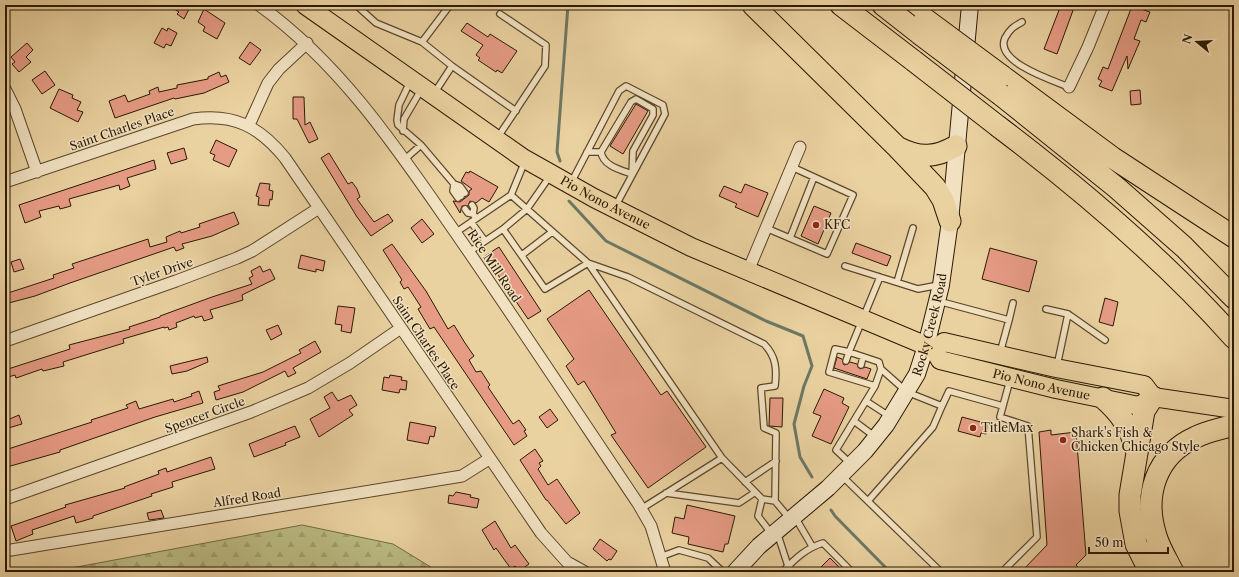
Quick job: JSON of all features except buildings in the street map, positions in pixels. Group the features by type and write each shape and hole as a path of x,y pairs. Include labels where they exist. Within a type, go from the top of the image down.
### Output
{"highway":[{"path":"753,5 897,147 939,193 950,221"},
{"path":"841,5 1080,191 1158,261 1234,338"},
{"path":"883,5 923,26"},
{"path":"900,5 923,26 1002,85 1234,237"},
{"path":"1002,85 1184,247 1234,298"},
{"path":"897,147 910,154 932,156 944,153 956,146"},
{"path":"1150,572 1136,544 1130,511 1130,495 1144,411 1153,397"},
{"path":"1103,398 1127,424 1133,437 1136,452"},
{"path":"1173,572 1156,538 1151,516 1151,491 1158,472 1168,456 1185,443 1210,432 1234,425"}],"main road":[{"name":"Pio Nono Avenue","path":"305,5 422,88 526,159 614,209 691,247 930,347 940,360 1139,406 1153,397 1144,385 1056,368 944,342 930,347"},
{"path":"1153,397 1234,409"}],"street":[{"name":"Rice Mill Road","path":"259,5 307,43 341,78 372,115 469,252 641,509 650,526 665,572"},
{"name":"Rocky Creek Road","path":"743,569 774,533 847,470 876,437 907,392 930,347 950,221 970,5"},
{"path":"1069,87 1105,5"},
{"path":"248,125 268,83 307,43"},
{"path":"5,90 15,109 37,172"},
{"name":"Saint Charles Place","path":"5,182 193,119 204,117 229,118 248,125 261,132 279,150 540,533 568,562 585,572"},
{"path":"748,271 800,147"},
{"name":"Tyler Drive","path":"5,341 237,258 252,251 319,208"},
{"name":"Spencer Circle","path":"5,499 265,406 308,388 350,363 401,328"},
{"name":"Alfred Road","path":"5,551 462,476 490,459"}],"lane":[{"path":"356,5 376,23 422,42 452,66 516,110"},
{"path":"422,42 450,5"},
{"path":"497,139 545,66 546,46 500,14"},
{"path":"1022,22 1010,28 1003,42 1006,53 1017,64 1069,87"},
{"path":"452,66 399,104 398,125 403,131 421,145 454,184 460,186 461,196 453,191 454,184"},
{"path":"570,184 619,91 626,86 663,105 665,114 614,209"},
{"path":"403,131 404,119 422,88"},
{"path":"636,99 653,109 653,115 633,151 632,174 606,162 602,158 601,152 631,102 636,99"},
{"path":"404,160 421,145"},
{"path":"587,152 601,152"},
{"path":"455,233 474,218 511,195 526,159"},
{"path":"766,228 827,254 853,195 792,167"},
{"path":"469,252 504,230 527,209 551,174"},
{"path":"790,238 814,177"},
{"path":"511,195 588,263 722,458 754,493 762,499 775,501 793,518 812,546"},
{"path":"469,207 485,242"},
{"path":"897,282 913,228"},
{"path":"504,230 545,289 588,263"},
{"path":"522,255 552,232"},
{"path":"588,263 628,277 764,344 772,352 776,375 775,386 761,388 764,428 776,433 775,501"},
{"path":"845,266 918,289 941,284"},
{"path":"846,360 864,320 880,277"},
{"path":"938,301 1009,320"},
{"path":"999,355 1013,303"},
{"path":"1046,309 1068,314 1105,340"},
{"path":"1056,368 1068,314"},
{"path":"875,386 856,378 828,372 835,348 879,362 881,369 907,392 942,406"},
{"path":"860,365 863,357"},
{"path":"881,369 875,386 836,450 868,502 941,572"},
{"path":"1002,572 1036,537 1028,426 1000,417 1010,377"},
{"path":"868,502 933,427 949,391 1003,406"},
{"path":"866,401 891,417"},
{"path":"854,420 876,437"},
{"path":"641,509 722,458"},
{"path":"745,482 776,461"},
{"path":"666,493 739,504 754,493"},
{"path":"762,499 758,516 774,533 788,566 794,572"},
{"path":"782,572 798,556 812,546 823,543 852,572"},
{"path":"660,557 679,550 708,558 723,572"}],"green space":[{"path":"302,525 393,544 439,572 50,572"}],"waterway":[{"path":"560,161 557,152 568,5"},
{"path":"569,201 606,241 766,321 803,336 812,366 804,386 794,424 800,457 812,477"},
{"path":"831,510 835,516 890,572"}],"place":[{"name":"KFC","path":"816,225"},
{"name":"TitleMax","path":"973,428"},
{"name":"Shark's Fish & Chicken Chicago Style","path":"1063,440"}]}
